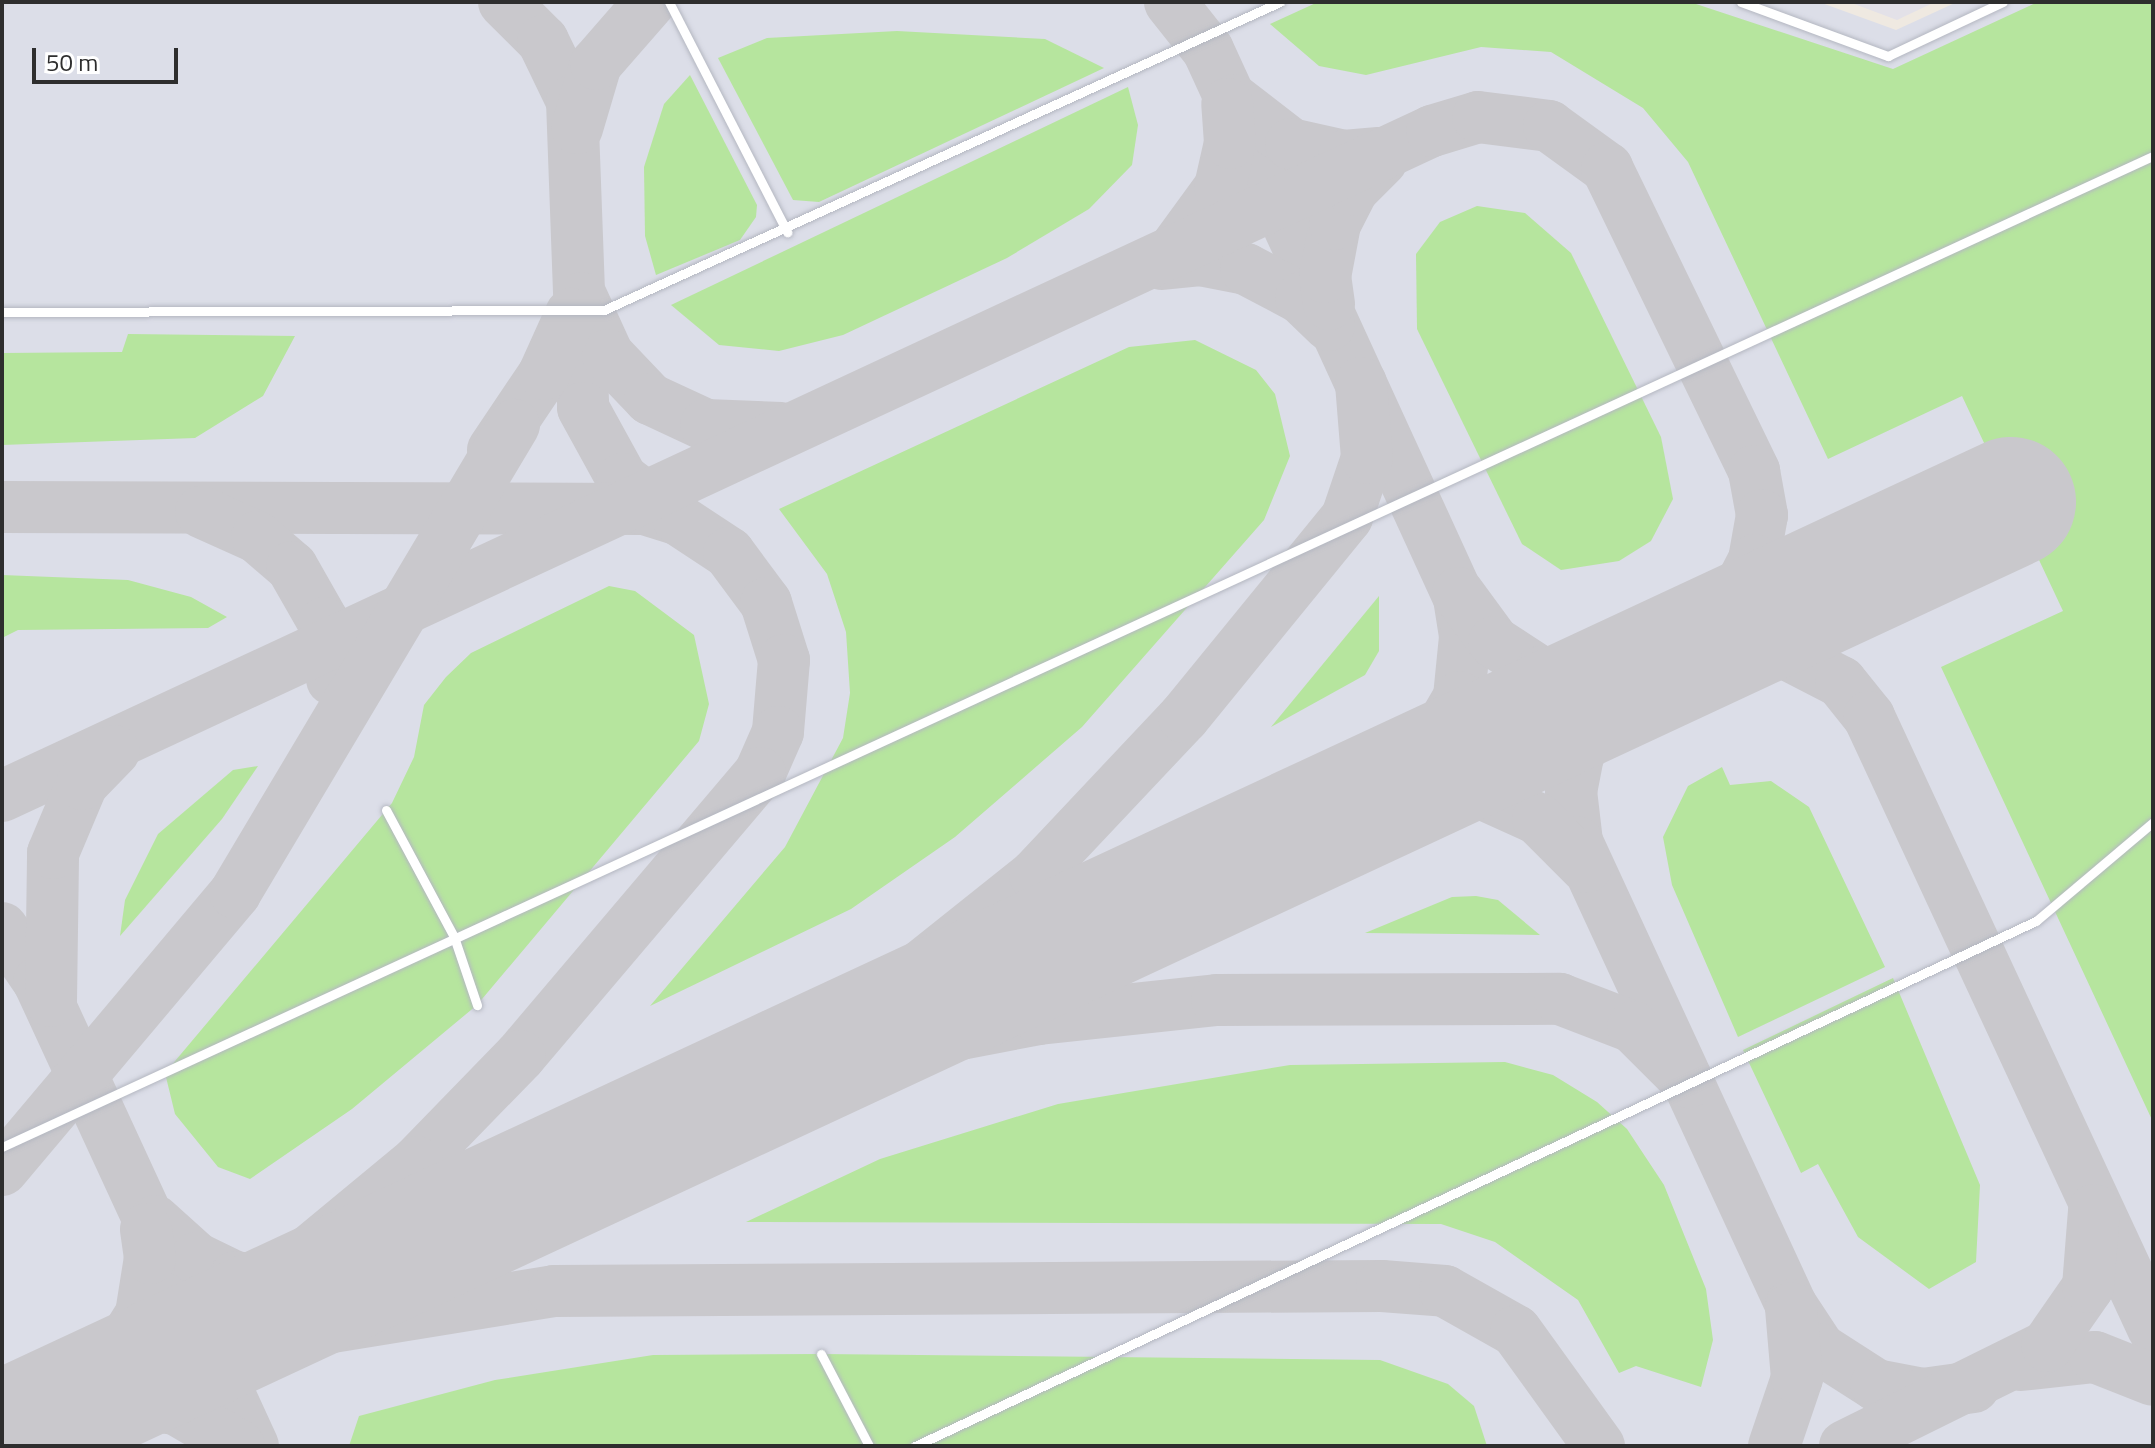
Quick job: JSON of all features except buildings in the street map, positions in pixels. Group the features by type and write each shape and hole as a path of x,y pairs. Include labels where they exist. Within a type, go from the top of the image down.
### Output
{"lane":[{"path":"669,2 787,232"},
{"path":"2,312 604,310 787,232 1280,2"},
{"path":"1741,2 1888,56 2003,2"},
{"path":"2,1147 2153,156"},
{"path":"386,810 454,937 477,1005"},
{"path":"915,1446 2036,921 2153,822"},
{"path":"821,1354 869,1446"}],"shaded area":[{"path":"2,2 1819,2 1896,30 1957,2 2153,2 2153,1446 2,1446"},
{"path":"1849,2 1935,2 1897,20"}],"green space":[{"path":"1318,2 1690,2 1893,69 2038,2 2153,2 2153,1122 1941,667 2063,611 1962,396 1828,459 1688,162 1643,108 1551,52 1481,47 1366,75 1319,66 1270,24"},
{"path":"897,31 1045,39 1104,68 819,202 793,200 718,58 767,38"},
{"path":"690,75 757,205 756,217 740,240 656,275 645,236 644,167 664,104"},
{"path":"1128,87 1138,125 1132,165 1089,209 1007,258 843,335 779,351 719,345 671,305"},
{"path":"1477,206 1525,213 1571,253 1661,437 1673,499 1651,541 1619,561 1561,570 1522,544 1417,329 1416,254 1440,222"},
{"path":"128,334 295,336 263,396 195,438 2,445 2,353 122,352"},
{"path":"1195,340 1256,370 1275,394 1290,456 1264,520 1082,727 955,837 851,909 650,1006 785,847 843,738 850,693 846,632 827,574 779,509 1129,347"},
{"path":"2,575 128,580 191,597 227,617 208,628 18,630 2,638"},
{"path":"609,586 635,591 694,635 709,704 699,741 477,1005 352,1109 250,1179 218,1167 175,1114 165,1073 392,803 414,757 424,705 446,677 471,653"},
{"path":"1379,596 1379,651 1365,675 1271,727"},
{"path":"258,766 222,819 120,936 125,900 158,834 233,770"},
{"path":"1722,767 1730,785 1771,781 1809,807 1885,967 1738,1037 1672,885 1663,837 1688,786"},
{"path":"1476,896 1498,900 1540,935 1365,933 1452,897"},
{"path":"1893,978 1980,1185 1976,1262 1929,1289 1858,1237 1818,1164 1801,1173 1743,1050"},
{"path":"1505,1062 1553,1075 1597,1102 1627,1129 1664,1185 1706,1289 1713,1340 1701,1387 1636,1366 1619,1373 1578,1300 1495,1242 1441,1224 746,1222 880,1159 1058,1104 1290,1065"},
{"path":"653,1355 1380,1360 1448,1384 1474,1406 1487,1446 349,1446 359,1416 495,1380"}],"taxiway":[{"path":"504,2 543,41 572,101 583,408 622,479 670,515"},
{"path":"577,128 596,64 650,2"},
{"path":"1170,2 1208,50 1459,598 1465,637 1459,697 1421,762 1376,798"},
{"path":"1234,100 1291,144 1344,156 1379,153"},
{"path":"1177,246 1220,187 1230,143 1227,104"},
{"path":"2,796 1432,131 1478,117 1549,126 1607,168 1754,471 1762,515 1754,560 1728,610 1690,650"},
{"path":"1329,304 1325,277 1335,224 1352,190 1382,160"},
{"path":"1162,264 1200,260 1246,269 1301,298 1329,325"},
{"path":"582,298 608,355 650,399 706,425 781,428"},
{"path":"493,450 544,374 571,314"},
{"path":"777,1067 871,1006 1035,875 1184,717 1347,517 1367,458 1361,383"},
{"path":"2,1170 235,893 514,425"},
{"path":"2,507 644,509 679,520 729,553 766,603 784,660 778,732 760,773 520,1056 417,1162 302,1257 117,1383"},
{"path":"201,512 257,537 292,567 324,623 332,679"},
{"path":"1458,593 1494,642 1540,672 1593,683 1642,676"},
{"path":"1690,650 1748,644 1785,653 1841,682 1869,717 2153,1328"},
{"path":"1642,676 1597,718 1578,756 1571,791 1577,842 1791,1305 1820,1349 1876,1385 1923,1394 1974,1387"},
{"path":"51,1001 53,853 82,784 114,751"},
{"path":"1376,798 1432,787 1472,789 1538,819 1586,867"},
{"path":"2,928 39,982 253,1446"},
{"path":"701,1112 940,1038 1039,1019 1217,1000 1560,999 1633,1027 1688,1082"},
{"path":"1845,1446 2047,1346 2088,1287 2094,1210"},
{"path":"155,1221 196,1258 235,1277 295,1285 347,1276"},
{"path":"97,1384 141,1314 150,1258 146,1229"},
{"path":"64,1409 295,1333 554,1291 1382,1286 1445,1291 1516,1331 1599,1446"},
{"path":"1774,1446 1797,1378 1791,1308"},
{"path":"2021,1365 2095,1357 2153,1380"},
{"path":"106,1401 176,1409 239,1446"}],"runway":[{"path":"2,1437 2011,502"}]}
